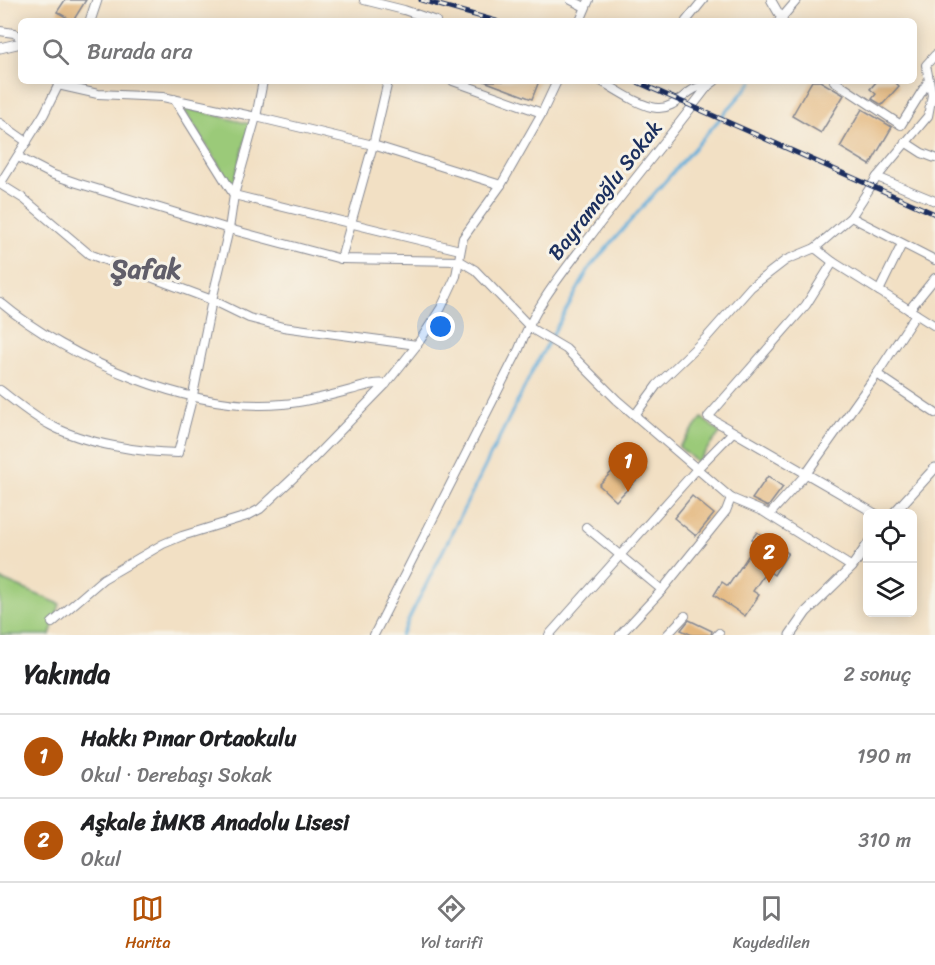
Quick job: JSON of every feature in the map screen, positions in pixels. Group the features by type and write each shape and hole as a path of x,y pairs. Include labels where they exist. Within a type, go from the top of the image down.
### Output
{"street":[{"path":"91,18 97,0"},
{"path":"364,0 426,18"},
{"path":"571,0 587,4 581,18"},
{"path":"688,18 703,0"},
{"path":"771,0 780,18"},
{"path":"783,18 797,0"},
{"path":"0,31 18,36"},
{"path":"0,48 18,44"},
{"path":"635,415 657,385 706,338 751,287 786,260 815,248 851,217 877,177 905,142 932,117 932,95 926,65 935,54"},
{"path":"838,84 901,126 929,80"},
{"path":"59,84 44,114 0,184 24,199 89,254 212,300 249,318 274,325 417,345"},
{"path":"63,84 98,94 163,97 256,117 373,145 501,185"},
{"path":"0,390 40,419 69,434 130,448 178,453 193,395 229,229 234,195 256,117 262,84"},
{"path":"341,259 387,84"},
{"path":"461,84 542,113"},
{"path":"52,623 103,579 163,544 247,516 260,509 306,466 386,384 417,345 450,292 460,261 460,250 468,229 501,185 542,113 556,84"},
{"path":"607,84 647,105 659,108 673,104 699,86 711,84"},
{"name":"Bayramoğlu Sokak","path":"374,635 542,302 580,250 711,84"},
{"path":"174,99 234,195 460,250"},
{"path":"0,123 27,142"},
{"path":"905,142 935,159"},
{"path":"18,157 65,179 229,229 341,259 460,261 475,270 530,327 566,349 635,415 731,498 769,515 852,567"},
{"path":"877,177 935,201"},
{"path":"851,217 935,260"},
{"path":"879,291 902,244"},
{"path":"815,248 832,262 935,326"},
{"path":"832,262 806,305 708,417 869,509"},
{"path":"769,515 806,474 877,374 935,278"},
{"path":"0,302 35,328 96,363 144,382 193,395 242,404 283,404 307,401 373,384 386,384"},
{"path":"877,374 935,413"},
{"path":"549,635 697,469 733,432"},
{"path":"897,509 935,468"},
{"path":"620,635 662,590 726,512 731,498"},
{"path":"586,527 662,590"},
{"path":"790,635 806,612 852,567 863,550"},
{"path":"667,635 685,616"}],"green space":[{"path":"187,108 250,124 234,182 230,183 185,111"},
{"path":"702,418 720,433 697,462 679,447"},
{"path":"0,579 60,604 50,635 0,635"}],"building":[{"path":"65,0 86,0 75,18 68,18 57,12"},
{"path":"492,84 538,84 532,99"},
{"path":"810,84 825,84 844,95 821,133 792,116"},
{"path":"874,84 897,84 899,86 882,105 872,99 876,94 870,89"},
{"path":"862,109 892,127 870,165 840,147"},
{"path":"634,449 646,461 642,464 647,469 616,501 599,485"},
{"path":"768,476 783,487 768,507 752,499"},
{"path":"692,496 714,514 696,536 674,518"},
{"path":"757,532 788,553 774,575 767,570 753,591 759,595 745,616 714,595 722,582 728,586 757,543 752,539"},
{"path":"689,620 712,631 711,635 692,635 681,630"}],"waterway":[{"path":"401,635 534,368 590,267 750,84"}],"railway":[{"path":"421,0 485,18"},
{"path":"642,84 935,214"}],"place":[{"name":"Hakkı Pınar Ortaokulu","path":"628,492"},
{"name":"Aşkale İMKB Anadolu Lisesi","path":"769,583"}],"district":[{"name":"Şafak","path":"146,269"}]}
